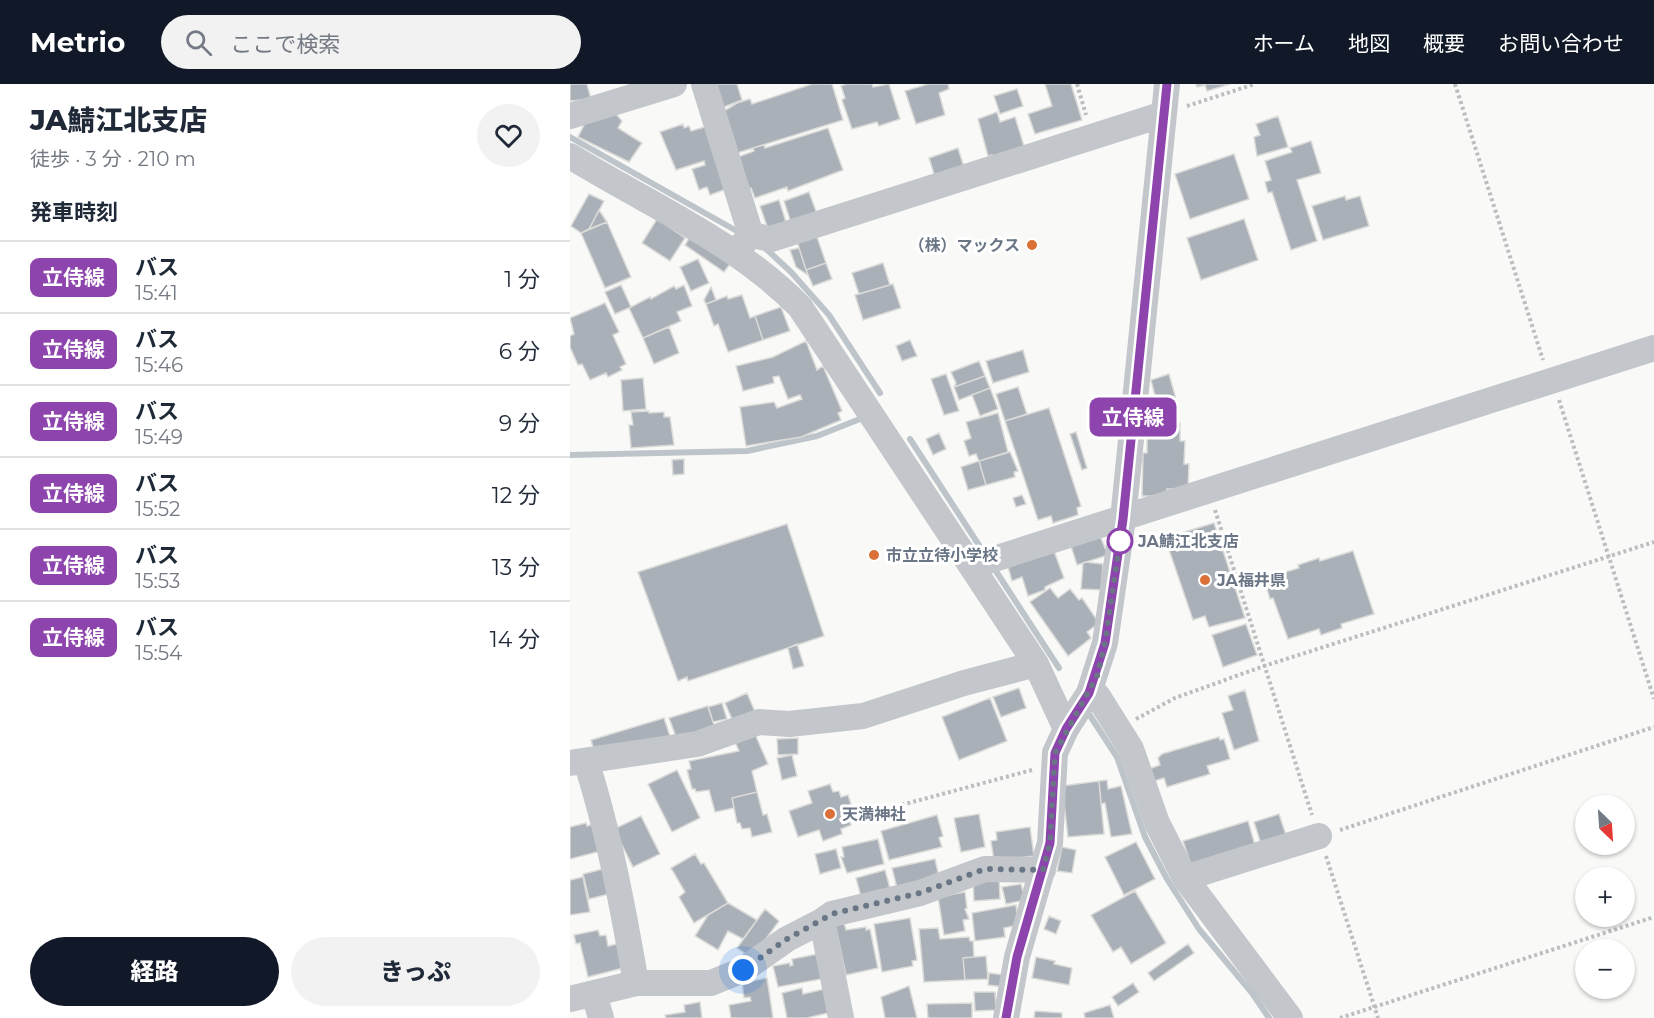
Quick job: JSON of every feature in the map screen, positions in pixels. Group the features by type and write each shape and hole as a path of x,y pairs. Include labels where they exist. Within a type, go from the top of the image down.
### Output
{"street":[{"path":"570,116 607,93 674,84"},
{"path":"704,84 743,243"},
{"path":"1006,1018 1017,957 1050,843 1055,753 1066,729 1089,693 1105,643 1123,519 1167,84"},
{"path":"743,243 771,238 1164,114"},
{"path":"570,156 743,243 777,284 800,307 982,562 1036,664 1066,729"},
{"path":"982,562 1123,519 1654,348"},
{"path":"636,982 601,805 578,762 697,744 759,722 789,724 863,716 964,683 1036,664"},
{"path":"1089,693 1096,695 1131,749 1156,823 1185,878 1290,1018"},
{"path":"1185,878 1319,836"},
{"path":"601,1018 582,997 636,982 711,983 743,970 787,939 832,914 920,893 985,869 1043,870"},
{"path":"822,921 841,1018"}],"path":[{"path":"1077,84 1093,136"},
{"path":"1164,114 1255,84"},
{"path":"1455,84 1550,381 1556,390 1654,699"},
{"path":"1209,491 1378,1018"},
{"path":"1119,728 1175,698 1264,666 1654,542"},
{"path":"1319,836 1654,727"},
{"path":"890,807 1053,765"},
{"path":"1340,1018 1654,917"}],"building":[{"path":"570,84 587,84 591,99 570,101"},
{"path":"716,84 737,84 742,100 724,107"},
{"path":"812,84 832,84 843,120 737,153 724,111 737,103 750,99 752,104"},
{"path":"872,84 873,87 889,84 900,119 879,126 877,122 852,129 842,100 845,98 841,86"},
{"path":"928,84 948,84 949,89 939,93 945,115 916,124 905,91"},
{"path":"1045,84 1071,84 1082,120 1035,134 1028,114 1052,106"},
{"path":"1196,84 1230,84 1207,91 1205,85 1197,87"},
{"path":"1017,89 1023,106 1000,114 994,96"},
{"path":"997,112 1000,122 1015,117 1024,146 993,158 992,155 988,156 978,119"},
{"path":"615,113 622,121 618,128 642,143 629,162 578,137 586,121"},
{"path":"1278,116 1288,147 1257,156 1254,137 1260,135 1256,124"},
{"path":"683,124 684,128 689,126 691,131 708,126 729,188 710,195 707,187 699,190 692,169 705,165 704,161 676,170 660,132"},
{"path":"828,128 843,170 788,191 787,187 755,198 751,188 749,189 738,157 754,151 753,148 764,145 765,148"},
{"path":"1311,141 1321,173 1297,180 1317,241 1291,250 1272,192 1268,193 1265,182 1271,180 1265,161 1292,152 1290,148"},
{"path":"958,148 964,167 935,177 929,158"},
{"path":"1234,154 1249,199 1190,219 1175,174"},
{"path":"809,192 817,214 791,223 784,201"},
{"path":"589,194 604,201 589,229 581,233 571,226"},
{"path":"1345,196 1346,200 1360,196 1369,226 1323,240 1312,206"},
{"path":"779,200 787,225 769,232 760,206"},
{"path":"599,210 607,222 589,229"},
{"path":"657,219 685,238 670,261 642,243"},
{"path":"1244,219 1258,260 1201,280 1187,238"},
{"path":"607,222 631,277 605,288 581,233"},
{"path":"815,231 826,263 806,270 796,238"},
{"path":"690,237 730,264 724,272 685,245"},
{"path":"799,248 808,275 796,267 790,250"},
{"path":"698,259 709,283 691,291 680,267"},
{"path":"826,263 832,279 813,286 806,270"},
{"path":"883,263 890,285 859,294 852,273"},
{"path":"893,284 901,308 863,320 855,295"},
{"path":"621,285 631,307 615,314 605,292"},
{"path":"684,285 692,306 677,312 681,321 643,338 629,308 674,286 676,289"},
{"path":"711,287 716,300 706,304 704,300"},
{"path":"742,295 750,318 755,316 763,340 728,352 718,324 714,326 706,304 727,296 728,299"},
{"path":"605,303 619,332 613,335 626,364 620,367 622,370 608,377 606,373 590,380 582,364 578,365 570,347 570,336 574,334 570,318"},
{"path":"781,307 790,331 763,340 755,316"},
{"path":"669,327 679,353 654,364 643,338"},
{"path":"910,340 917,356 902,361 896,346"},
{"path":"806,341 817,370 823,366 842,411 838,413 841,420 801,437 746,446 740,407 774,402 777,408 802,399 800,395 788,399 779,376 773,377 774,383 743,391 736,366 773,357"},
{"path":"1023,350 1029,372 993,383 986,361"},
{"path":"979,361 985,376 954,387 956,383 951,372"},
{"path":"946,374 959,411 944,415 931,379"},
{"path":"1169,374 1176,399 1157,404 1151,380"},
{"path":"985,376 990,388 959,400 954,387"},
{"path":"643,378 646,409 623,411 621,380"},
{"path":"1018,387 1027,414 1005,421 996,394"},
{"path":"990,388 998,409 980,416 972,395"},
{"path":"1049,408 1081,506 1077,508 1078,515 1053,523 1051,516 1038,520 1005,421"},
{"path":"649,411 649,413 664,412 664,417 670,417 674,445 631,448 629,425 633,425 631,412"},
{"path":"998,413 1008,452 979,461 976,454 969,456 964,441 971,438 966,422"},
{"path":"1158,423 1180,423 1180,441 1185,441 1184,464 1189,464 1188,489 1167,489 1167,496 1142,496 1143,453 1147,453 1147,433 1157,433"},
{"path":"1076,432 1087,468 1082,470 1070,434"},
{"path":"939,433 946,449 933,455 926,439"},
{"path":"1010,452 1018,471 1014,472 1015,477 986,485 979,461"},
{"path":"684,459 684,474 673,475 672,460"},
{"path":"979,461 986,485 968,490 961,467"},
{"path":"1022,495 1026,504 1016,507 1013,498"},
{"path":"1214,523 1245,618 1209,627 1205,616 1193,620 1165,538"},
{"path":"787,524 824,636 688,681 687,677 678,681 638,572"},
{"path":"1100,536 1108,555 1077,565 1071,546"},
{"path":"1054,551 1064,578 1045,587 1045,590 1028,596 1022,577 1012,581 1008,567"},
{"path":"1353,551 1374,614 1341,624 1342,628 1321,635 1319,629 1288,639 1273,598 1270,599 1266,578 1299,568 1298,565 1319,558 1320,561"},
{"path":"1083,563 1103,564 1101,590 1081,589"},
{"path":"1050,588 1058,598 1070,589 1079,600 1082,598 1099,623 1087,632 1091,638 1068,656 1030,602"},
{"path":"1246,624 1257,655 1223,667 1212,635"},
{"path":"797,644 804,666 793,669 788,648"},
{"path":"1019,688 1026,708 1001,717 993,697"},
{"path":"1245,690 1259,741 1234,750 1222,713 1233,710 1228,696"},
{"path":"747,693 756,714 734,724 725,703"},
{"path":"990,698 1007,741 959,760 942,717"},
{"path":"722,703 727,719 713,722 708,707"},
{"path":"708,706 715,728 676,737 669,718"},
{"path":"664,718 671,739 593,747 591,740"},
{"path":"755,734 768,764 752,771 757,792 732,798 734,808 715,812 709,790 696,792 692,789 687,770 691,769 689,761 739,751 735,742"},
{"path":"1219,737 1220,740 1224,739 1230,759 1207,766 1210,774 1167,787 1164,778 1154,781 1149,769 1160,765 1158,758 1162,754"},
{"path":"798,738 798,754 778,755 777,739"},
{"path":"792,755 797,776 782,780 777,758"},
{"path":"677,770 700,818 672,832 648,784"},
{"path":"1107,780 1108,789 1121,786 1132,834 1111,837 1105,803 1101,804 1099,781"},
{"path":"1099,781 1104,834 1068,837 1062,786"},
{"path":"830,784 833,792 839,791 841,797 848,795 855,817 849,819 851,825 841,829 842,834 823,841 819,830 798,837 789,811 812,803 808,791"},
{"path":"757,792 763,815 767,814 772,832 752,837 750,828 742,829 740,823 737,823 732,798"},
{"path":"979,814 985,847 961,852 954,818"},
{"path":"1279,814 1286,835 1261,844 1254,822"},
{"path":"937,815 943,836 939,838 942,847 889,860 881,831"},
{"path":"641,816 660,854 633,867 614,829"},
{"path":"1248,821 1255,845 1191,865 1183,841"},
{"path":"586,823 587,826 594,824 601,851 570,859 570,827"},
{"path":"1030,827 1034,856 994,861 991,841 997,840 996,832"},
{"path":"878,839 884,864 847,873 841,857 844,857 842,847"},
{"path":"1136,842 1155,879 1124,895 1105,857"},
{"path":"1062,847 1076,850 1072,873 1057,871"},
{"path":"836,849 841,868 820,874 815,854"},
{"path":"695,854 701,864 704,863 728,903 694,923 679,897 685,892 671,868"},
{"path":"935,859 940,881 898,892 892,868"},
{"path":"607,868 613,893 589,899 583,874"},
{"path":"885,870 891,892 861,897 856,878"},
{"path":"583,877 590,912 570,915 570,880"},
{"path":"999,878 1000,899 974,901 973,880"},
{"path":"1021,884 1025,900 1006,904 1002,887"},
{"path":"1135,891 1166,943 1131,964 1121,947 1113,952 1091,915"},
{"path":"965,892 967,908 965,909 969,919 963,920 965,931 944,935 938,897"},
{"path":"728,903 757,920 743,939 728,931 718,950 695,936 708,915"},
{"path":"1016,905 1018,925 1004,928 1005,937 975,941 972,913"},
{"path":"765,909 779,921 752,958 737,948"},
{"path":"1049,916 1061,921 1056,934 1044,929"},
{"path":"910,918 917,960 912,961 913,966 882,972 874,924"},
{"path":"843,919 846,930 866,927 866,930 870,929 878,968 846,975 834,920"},
{"path":"938,928 940,939 969,937 970,941 973,941 974,957 963,958 965,980 924,982 919,929"},
{"path":"598,930 600,936 606,935 608,946 621,943 627,967 588,977 580,943 576,944 574,935"},
{"path":"1188,944 1194,953 1154,981 1148,973"},
{"path":"823,953 827,978 778,987 773,966 790,963 790,966 793,965 792,959"},
{"path":"986,956 988,979 965,980 963,958"},
{"path":"1036,957 1072,968 1069,985 1032,978"},
{"path":"989,973 1004,975 1004,987 988,985"},
{"path":"767,978 773,1018 731,1018 729,1005 751,1001 750,997 744,998 742,983"},
{"path":"1133,983 1139,992 1118,1006 1112,997"},
{"path":"909,986 917,1018 885,1018 881,997"},
{"path":"802,988 803,994 829,988 828,1013 807,1018 787,1018 782,993"},
{"path":"974,992 995,992 996,1010 975,1011"},
{"path":"700,1002 702,1018 666,1018 665,1015 685,1012 684,1005"},
{"path":"972,1003 972,1018 928,1018 927,1004"},
{"path":"1110,1005 1114,1018 1085,1018 1084,1013"},
{"path":"1035,1011 1062,1013 1062,1018 1034,1018"}],"waterway":[{"path":"570,137 735,230"},
{"path":"763,246 791,272 829,315 880,393"},
{"path":"570,455 747,451 817,436 860,419"},
{"path":"910,439 986,556"},
{"path":"992,565 1059,668"},
{"path":"1087,711 1117,757 1145,837 1167,879 1199,929 1252,993 1269,1018"}],"bus line":[{"name":"立侍線","path":"1006,1018 1017,957 1050,843 1052,773 1055,753 1066,729 1097,676 1115,585 1167,84"}],"place":[{"name":"（株）マックス","path":"1032,245"},
{"name":"JA鯖江北支店","path":"1120,541"},
{"name":"市立立待小学校","path":"874,555"},
{"name":"JA福井県","path":"1205,580"},
{"name":"天満神社","path":"830,814"}],"route":[{"path":"743,970 787,939 832,914 920,893 985,869 1043,870 1050,843 1052,773 1055,753 1066,729 1097,676 1115,585 1120,541"}]}
